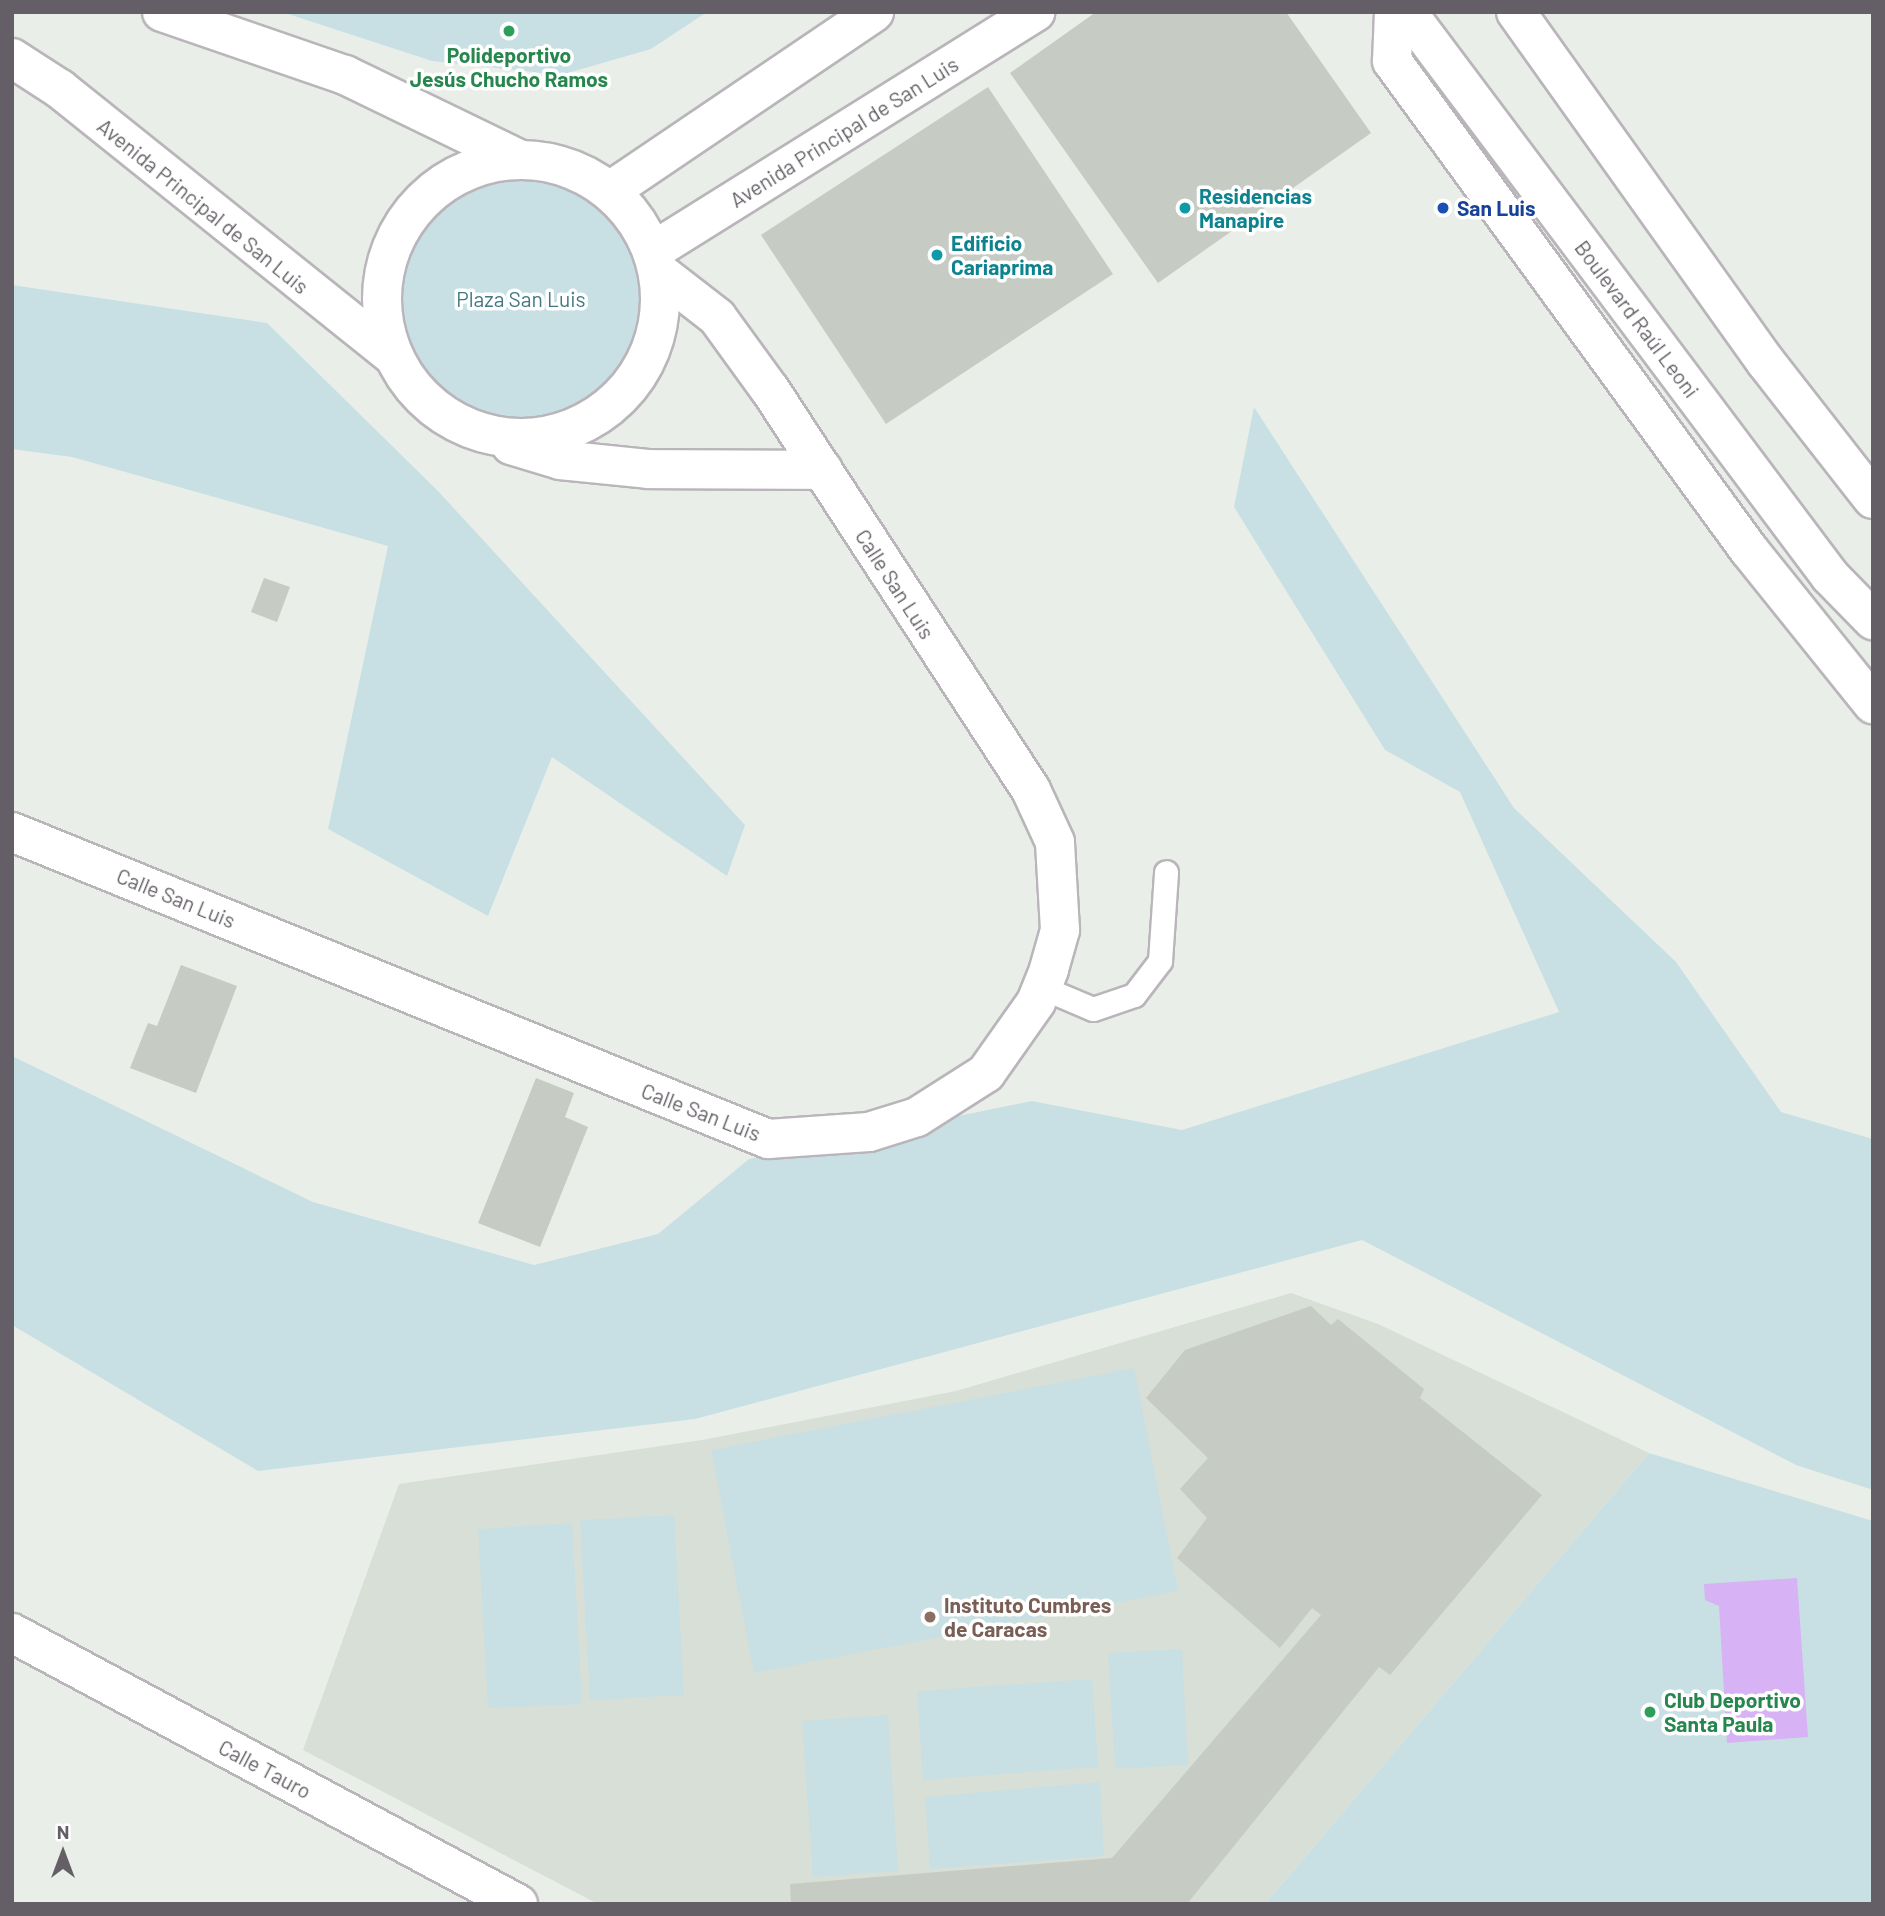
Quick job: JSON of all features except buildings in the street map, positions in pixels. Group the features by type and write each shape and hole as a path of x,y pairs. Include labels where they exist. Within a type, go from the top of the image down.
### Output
{"street":[{"path":"162,12 345,75 519,159 568,167 610,191 635,219 656,262 658,327 637,376 620,398 574,428 521,438 494,435"},
{"path":"610,191 873,12"},
{"name":"Avenida Principal de San Luis","path":"656,262 1035,12"},
{"path":"1394,12 1392,61 1749,550 1873,704"},
{"name":"Boulevard Raúl Leoni","path":"1407,12 1830,576 1873,620"},
{"path":"1516,12 1765,361 1873,499"},
{"name":"Avenida Principal de San Luis","path":"12,58 60,89 393,356"},
{"path":"519,159 459,174 412,211 395,237 380,296 393,356 433,408 494,435 520,450 560,460 648,469 823,470"},
{"name":"Calle San Luis","path":"12,832 768,1139 869,1132 917,1117 951,1100 986,1073 1041,987 1060,930 1055,842 1031,790 823,470 717,317 656,262"},
{"name":"Calle Tauro","path":"12,1633 518,1904"}],"lane":[{"path":"1041,987 1093,1009 1117,1005 1143,988 1160,961 1166,872"}],"shaded area":[{"name":"Instituto Cumbres de Caracas","path":"1291,1293 1378,1324 1649,1453 1265,1904 598,1904 303,1750 399,1484 702,1440 956,1391"},
{"path":"1797,1578 1808,1737 1727,1743 1719,1606 1705,1600 1704,1584"}],"green space":[{"name":"Polideportivo Jesús Chucho Ramos","path":"282,12 707,12 651,49 561,75 432,61"},
{"name":"Plaza San Luis","path":"535,160 587,176 620,200 637,222 650,246 658,272 658,326 650,352 637,376 620,398 598,415 574,428 535,438 507,438 455,422 422,398 413,387 398,365 384,326 382,285 398,233 422,200 433,191 455,176 494,162"},
{"path":"12,285 267,323 438,491 745,825 727,876 552,757 488,916 328,829 388,546 72,457 12,449"},
{"path":"1254,407 1514,808 1676,962 1781,1112 1873,1139 1873,1490 1796,1465 1362,1240 695,1419 258,1471 12,1325 12,1056 313,1202 534,1265 658,1234 749,1159 1032,1101 1182,1130 1559,1012 1460,792 1385,750 1234,507"},
{"path":"1134,1368 1178,1591 754,1673 711,1450"},
{"name":"Club Deportivo Santa Paula","path":"1649,1453 1873,1521 1873,1904 1265,1904"},
{"path":"674,1515 684,1695 590,1700 580,1520"},
{"path":"572,1523 582,1704 488,1708 478,1529"},
{"path":"1182,1649 1188,1765 1115,1769 1108,1653"},
{"path":"1092,1679 1098,1767 923,1780 917,1691"},
{"path":"888,1715 898,1871 813,1877 802,1721"},
{"path":"1100,1782 1104,1856 930,1869 925,1797"}],"place":[{"name":"Polideportivo Jesús Chucho Ramos","path":"509,31"},
{"name":"Residencias Manapire","path":"1185,208"},
{"name":"San Luis","path":"1443,208"},
{"name":"Edificio Cariaprima","path":"937,255"},
{"name":"Instituto Cumbres de Caracas","path":"930,1617"},
{"name":"Club Deportivo Santa Paula","path":"1650,1712"}]}
